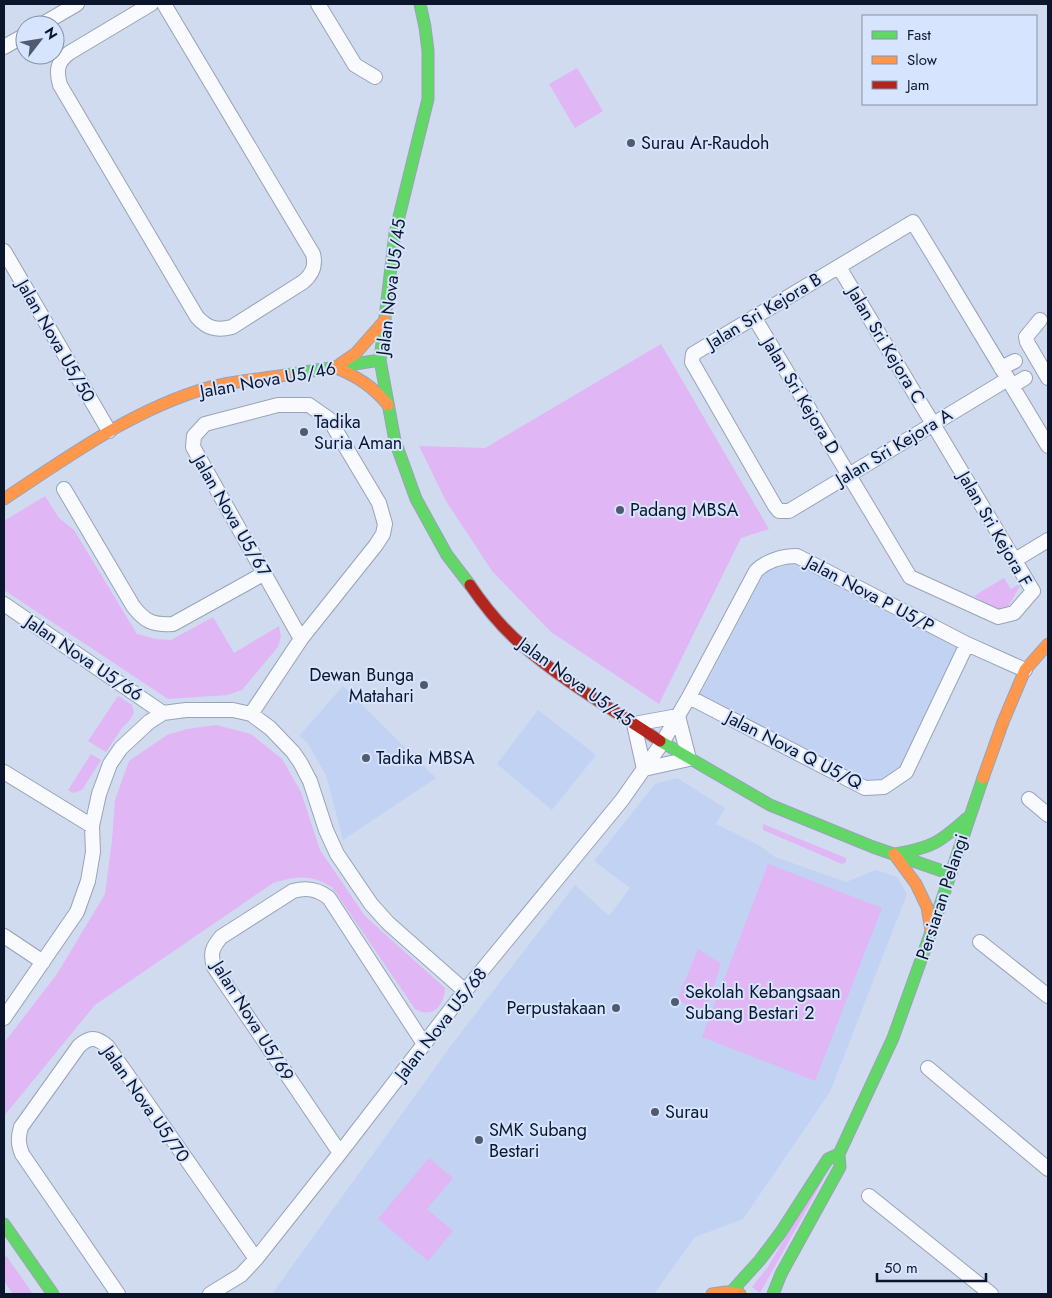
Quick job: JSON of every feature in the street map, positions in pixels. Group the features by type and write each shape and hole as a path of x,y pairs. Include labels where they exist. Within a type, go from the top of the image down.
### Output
{"street":[{"path":"58,15 77,4"},
{"path":"151,4 69,53 59,65 57,75 60,86 196,316 204,324 222,330 232,327 303,282 310,276 315,262 308,245 164,4"},
{"path":"318,4 355,65 374,78"},
{"name":"Jalan Nova U5/45","path":"420,4 427,40 430,82 428,99 395,234 380,360 395,441 416,499 447,555 490,613 522,646 662,743 770,805 806,821 951,874"},
{"path":"4,47 15,41"},
{"name":"Jalan Sri Kejora B","path":"780,511 692,362 693,354 913,222 1007,378"},
{"name":"Jalan Nova U5/50","path":"4,250 110,431"},
{"name":"Jalan Sri Kejora C","path":"838,267 933,424"},
{"name":"Jalan Sri Kejora D","path":"754,318 848,474"},
{"path":"334,367 356,353 385,320"},
{"path":"1040,320 1026,337 1048,378"},
{"name":"Jalan Nova U5/46","path":"4,499 110,431 157,407 208,388 380,360"},
{"path":"1007,378 1015,360"},
{"path":"334,367 356,375 376,390 389,406"},
{"path":"1007,378 1026,378"},
{"path":"1007,378 1048,446"},
{"name":"Jalan Sri Kejora A","path":"780,511 789,511 1007,378"},
{"name":"Jalan Nova U5/67","path":"251,714 301,639 376,545 383,534 385,524 379,503 329,419 309,405 278,405 205,424 194,436 193,447 301,639"},
{"name":"Jalan Sri Kejora F","path":"848,474 910,577 998,617 1014,613 1033,591 933,424"},
{"path":"64,489 133,606 149,622 160,625 173,624 265,573"},
{"path":"1015,560 1048,540"},
{"name":"Jalan Nova P U5/P","path":"662,743 689,698 756,571 763,564 788,556 797,556 967,644 1025,670"},
{"name":"Jalan Nova U5/66","path":"4,604 163,713"},
{"name":"Jalan Nova Q U5/Q","path":"689,698 865,788 884,787 906,772 967,644"},
{"name":"Persiaran Pelangi","path":"773,1294 781,1274 840,1167 838,1154 894,1038 951,874 968,818 1003,722 1025,670 1048,644"},
{"path":"4,1018 79,907 88,881 93,852 92,826 99,794 110,764 133,736 163,713 210,709 233,710 251,714 270,728 296,755 310,781 326,830 337,854 371,904 388,923 465,991"},
{"path":"678,716 689,759 644,769 634,724 678,716"},
{"name":"Jalan Nova U5/68","path":"210,1294 241,1275 256,1259 465,991 622,800 662,743"},
{"path":"4,772 92,826"},
{"path":"1029,799 1048,815"},
{"path":"931,932 927,907 916,884 894,854 926,848 945,838 968,818"},
{"name":"Jalan Nova U5/69","path":"340,1153 214,967 211,950 215,944 221,937 293,891 303,888 321,892 330,898 424,1044"},
{"path":"4,936 43,962"},
{"path":"980,942 1048,996"},
{"name":"Jalan Nova U5/70","path":"118,1294 22,1154 19,1145 18,1136 21,1126 79,1046 86,1040 101,1040 108,1047 256,1259"},
{"path":"928,1068 1048,1169"},
{"name":"Persiaran Pelangi","path":"736,1293 781,1232 828,1159 838,1154"},
{"path":"869,1196 991,1294"},
{"path":"5,1229 53,1294"},
{"path":"712,1294 718,1292 736,1293"}],"shaded area":[{"path":"577,68 603,111 575,128 549,84"},
{"path":"661,344 769,529 741,538 659,704 551,632 492,571 446,501 419,446 485,448"},
{"path":"45,496 59,518 74,530 137,634 156,639 171,640 213,617 234,653 279,626 281,637 278,647 242,690 228,695 168,699 4,590 4,521"},
{"path":"794,562 959,648 902,765 885,779 865,780 700,695 765,572"},
{"path":"1004,578 1011,589 1019,584 1020,586 1004,614 974,596"},
{"name":"Tadika MBSA","path":"343,686 436,778 343,840 326,775 307,742 299,736"},
{"path":"118,696 132,705 134,713 106,752 88,741"},
{"path":"538,710 596,755 552,810 497,764"},
{"path":"216,725 251,734 282,759 301,792 320,850 365,916 445,988 440,1005 436,1009 427,1012 415,1009 332,887 310,878 296,878 273,883 95,1005 4,1116 4,1043 57,974 105,894 115,800 129,761 167,735 187,729"},
{"path":"91,754 101,760 82,790 73,793 68,790"},
{"name":"Sekolah Kebangsaan Subang Bestari 2","path":"677,778 725,808 716,824 757,844 775,857 846,882 876,870 897,877 907,894 830,1092 743,1219 695,1237 654,1294 272,1294 453,1043 575,885 609,916 630,888 594,861 655,784"},
{"path":"763,824 846,858 846,862 842,864 763,830"},
{"path":"768,864 882,908 815,1081 702,1037"},
{"path":"698,949 721,964 705,1012 677,1000"},
{"path":"429,1158 453,1178 427,1209 453,1231 428,1261 378,1219"},
{"path":"820,1177 823,1180 760,1293 752,1287 768,1267"},
{"path":"4,1255 33,1294 13,1294 4,1281"}],"traffic: fast":[{"path":"420,4 428,51 428,99 395,233 380,360 395,441 416,499 447,555 470,585"},
{"path":"286,375 380,360"},
{"path":"660,741 770,805 873,847 951,874"},
{"path":"773,1294 781,1274 840,1167 839,1154 893,1038 983,778"},
{"path":"896,854 935,843 967,818"},
{"path":"731,1292 760,1260 781,1232 828,1159 839,1154"},
{"path":"4,1224 53,1294"}],"traffic: slow":[{"path":"340,364 356,353 385,320"},
{"path":"334,367 364,382 388,405"},
{"path":"4,499 101,436 179,397 207,388 236,382 286,375"},
{"path":"983,778 1003,722 1025,670 1048,644"},
{"path":"894,854 916,884 927,907 931,931"},
{"path":"712,1294 726,1292 740,1294"}],"traffic: jam":[{"path":"470,585 501,624 538,658 572,683 660,741"}],"place":[{"name":"Surau Ar-Raudoh","path":"631,143"},
{"name":"Tadika Suria Aman","path":"304,432"},
{"name":"Padang MBSA","path":"620,510"},
{"name":"Dewan Bunga Matahari","path":"424,685"},
{"name":"Tadika MBSA","path":"366,758"},
{"name":"Sekolah Kebangsaan Subang Bestari 2","path":"675,1002"},
{"name":"Perpustakaan","path":"616,1008"},
{"name":"Surau","path":"655,1112"},
{"name":"SMK Subang Bestari","path":"479,1140"}]}
